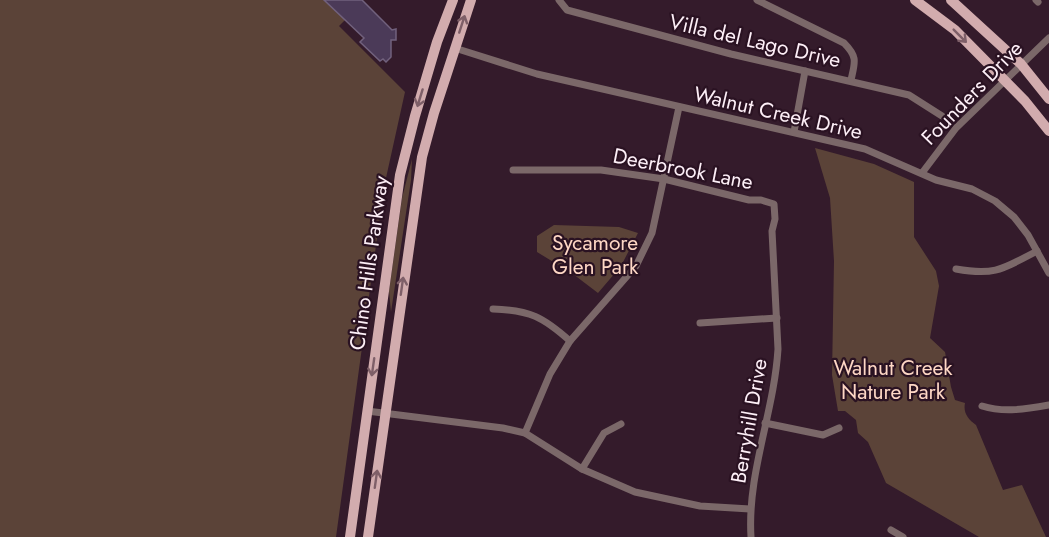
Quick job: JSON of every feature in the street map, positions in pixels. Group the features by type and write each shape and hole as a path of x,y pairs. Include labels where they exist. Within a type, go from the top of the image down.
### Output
{"main road":[{"name":"Chino Hills Parkway","path":"350,537 400,175 436,42 453,0"},
{"name":"Chino Hills Parkway","path":"368,537 422,157 471,0"},
{"path":"915,0 954,30 1004,80 1049,131"},
{"path":"951,0 1021,64 1049,99"}],"street":[{"path":"757,0 844,43 853,52 855,60 851,80"},
{"name":"Villa del Lago Drive","path":"559,1 567,10 721,51 909,95 942,116"},
{"name":"Founders Drive","path":"922,173 956,128 1049,38"},
{"name":"Walnut Creek Drive","path":"461,50 537,74 865,149 936,180 972,189 995,201 1014,217 1028,235 1049,273"},
{"path":"794,132 805,71"},
{"path":"525,433 550,374 570,341 636,266 651,233 679,107"},
{"name":"Deerbrook Lane","path":"513,170 601,170 664,179 774,204"},
{"name":"Berryhill Drive","path":"751,537 750,510 755,469 777,368 777,318 772,231 775,219 774,204"},
{"path":"956,269 989,273 1037,252"},
{"path":"493,309 518,310 537,316 570,341"},
{"path":"700,323 777,318"},
{"path":"982,406 995,410 1018,410 1049,405"},
{"path":"367,411 503,428 525,433 582,469 635,492 700,506 750,510"},
{"path":"765,423 823,435 839,428"},
{"path":"582,469 604,433 621,424"},
{"path":"891,530 903,537"}],"green space":[{"path":"0,0 324,0 345,20 339,26 405,92 384,187 336,537 0,537"},
{"name":"Walnut Creek Nature Park","path":"815,148 874,164 914,182 914,237 936,271 939,286 930,338 945,352 955,400 965,403 965,413 976,425 1003,490 1022,485 1046,537 979,537 886,483 868,442 858,433 856,420 845,411 838,411 832,375 834,261 830,198"},
{"path":"412,159 411,180 391,312 389,291 402,198"},
{"name":"Sycamore Glen Park","path":"554,225 619,227 638,233 621,266 598,293 573,274 537,252 537,236"}],"building":[{"path":"324,0 362,0 392,30 396,29 396,40 391,40 391,57 386,62 383,59 380,61 360,42 364,38"}]}
